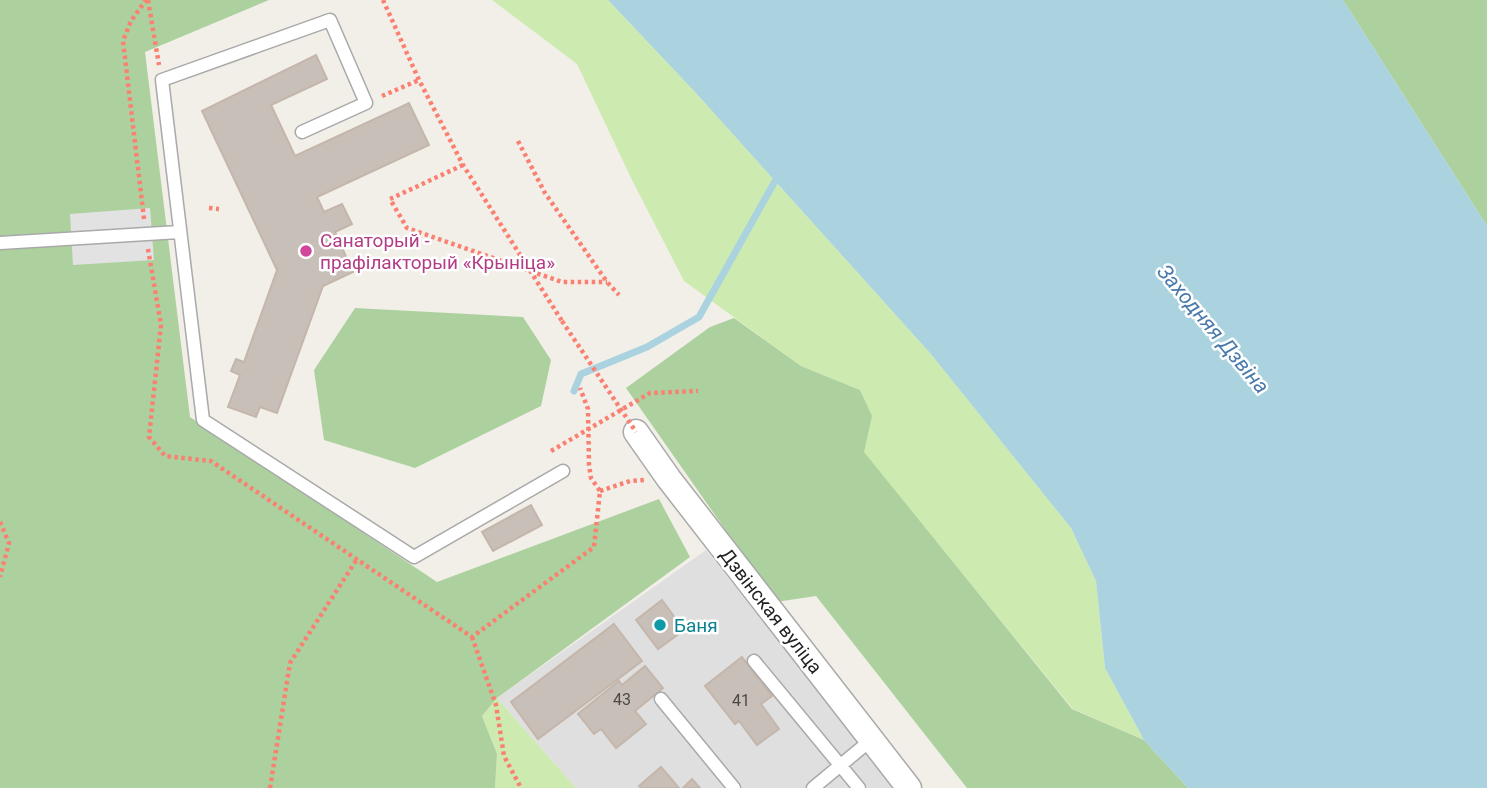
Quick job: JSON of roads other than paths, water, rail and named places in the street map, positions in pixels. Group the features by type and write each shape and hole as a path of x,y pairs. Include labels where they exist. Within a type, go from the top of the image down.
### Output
{"street":[{"name":"Дзвінская вуліца","path":"636,432 909,788"}],"lane":[{"path":"302,132 366,103 330,20 162,80 203,420 414,557 562,471"},
{"path":"0,243 179,232"},
{"path":"754,660 859,788"},
{"path":"661,698 734,788"},
{"path":"813,788 871,740"}],"water":[{"name":"Заходняя Дзвіна","path":"608,0 1343,0 1487,226 1487,788 1188,788 1144,740 1105,668 1096,581 1071,528 930,353 695,92"}],"waterway":[{"path":"574,391 581,374 647,347 699,317 775,181 782,175"}],"place":[{"name":"Санаторый - прафілакторый «Крыніца»","path":"306,251"},
{"name":"Баня","path":"660,625"}]}
